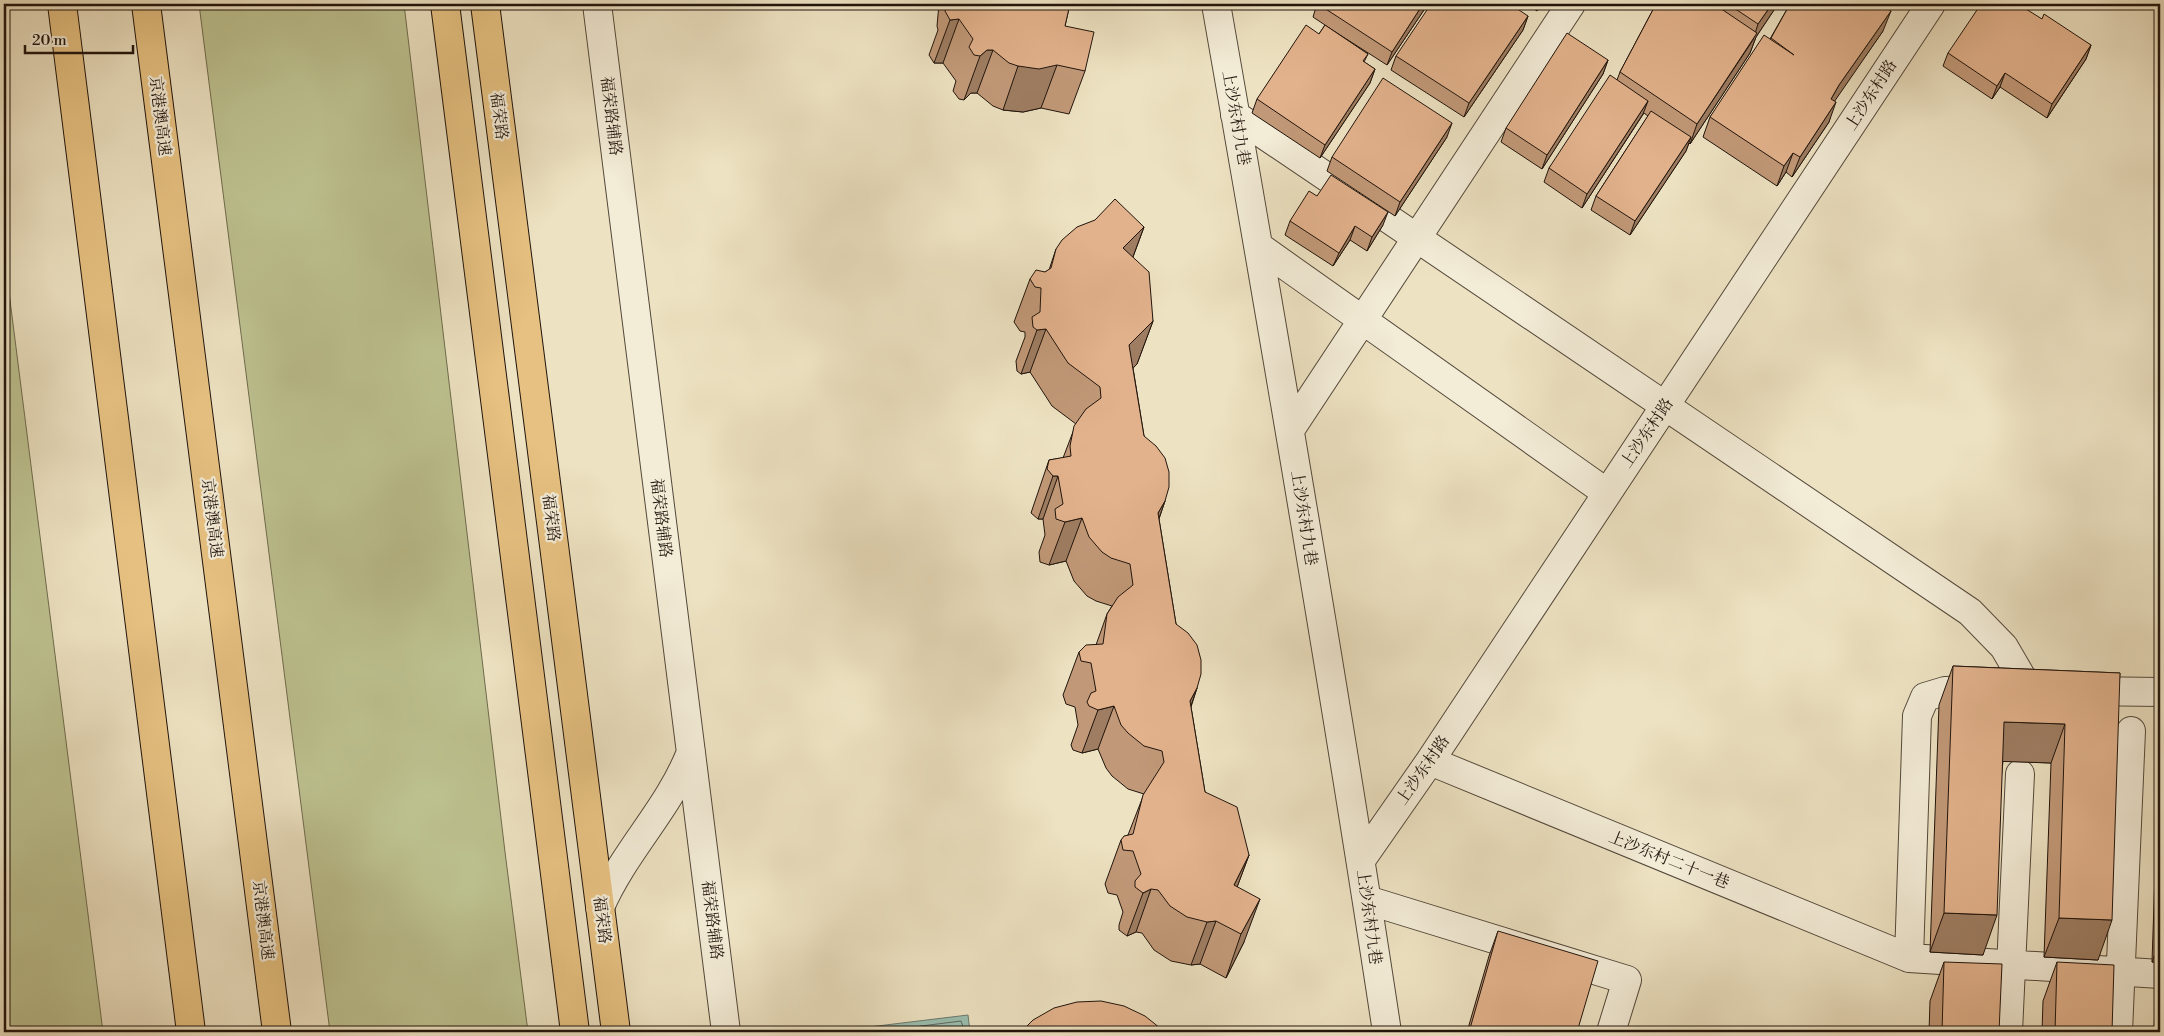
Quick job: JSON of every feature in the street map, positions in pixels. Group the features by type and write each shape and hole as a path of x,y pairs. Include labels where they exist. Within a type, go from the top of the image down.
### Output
{"main road":[{"path":"62,4 191,1032"},
{"name":"京港澳高速","path":"146,4 277,1032"},
{"path":"445,4 575,1032"},
{"name":"福荣路","path":"485,4 616,1032"}],"street":[{"name":"福荣路辅路","path":"597,4 726,1032"},
{"name":"上沙东村九巷","path":"1216,4 1290,430 1361,860 1387,1032"},
{"path":"1290,430 1571,4"},
{"name":"上沙东村路","path":"1361,860 1430,761 1931,4"},
{"path":"1235,115 1970,612 2004,647 2029,690"},
{"path":"1258,246 1607,493"},
{"path":"1909,958 1917,716 1925,697 1945,690 2160,692"},
{"path":"2118,1032 2131,731"},
{"path":"600,907 616,875 677,785 691,752"},
{"name":"上沙东村二十一巷","path":"1430,761 1909,958 2160,974"},
{"path":"2008,1032 2020,774"},
{"path":"1367,900 1627,980 1611,1032"}],"green space":[{"path":"199,4 404,4 528,1032 330,1032"},
{"path":"4,253 103,1032 4,1032"}],"water":[{"path":"968,1015 970,1032 869,1032 869,1027"}],"building":[{"path":"951,4 1070,4 1065,26 1094,32 1085,71 1057,65 1039,69 1018,66 1009,63 993,50 987,50 980,56 974,55 969,47 973,39 959,19 950,20 945,11 946,6"},
{"path":"1318,4 1423,4 1392,52"},
{"path":"1431,4 1510,4 1528,16 1469,103 1396,56"},
{"path":"1656,4 1714,4 1757,33 1697,124 1620,72"},
{"path":"1728,4 1772,4 1758,24"},
{"path":"1790,4 1880,4 1891,11 1839,85 1831,99 1836,102 1800,157 1793,153 1784,166 1710,117 1764,35 1794,55 1771,38"},
{"path":"1981,4 2018,4 2042,19 2044,14 2091,45 2052,104 2005,73 1997,86 1948,53"},
{"path":"1306,25 1319,34 1325,25 1368,54 1363,61 1375,69 1325,145 1257,99"},
{"path":"1567,33 1608,60 1547,155 1506,128"},
{"path":"1610,75 1648,101 1587,194 1549,168"},
{"path":"1383,78 1452,123 1400,202 1332,157"},
{"path":"1651,111 1691,137 1635,221 1596,196"},
{"path":"1331,175 1388,212 1372,237 1355,226 1339,253 1290,221 1309,191 1317,196"},
{"path":"1115,199 1144,227 1123,248 1149,272 1153,321 1129,345 1144,436 1156,446 1165,458 1169,472 1169,487 1165,501 1158,513 1176,624 1188,633 1197,645 1201,660 1201,674 1197,688 1190,701 1205,792 1237,807 1249,855 1234,885 1260,899 1241,934 1216,921 1207,922 1187,917 1170,906 1158,890 1151,889 1143,893 1135,887 1135,881 1141,874 1133,851 1123,850 1121,840 1124,836 1133,834 1143,795 1164,762 1162,751 1144,746 1128,733 1121,725 1114,706 1098,710 1089,706 1087,702 1091,693 1096,691 1091,663 1081,661 1079,652 1086,645 1103,644 1107,614 1118,597 1133,585 1130,564 1111,558 1102,552 1089,537 1082,518 1065,522 1056,519 1055,509 1063,504 1058,476 1053,476 1047,469 1049,460 1071,456 1070,446 1074,426 1086,409 1101,398 1100,387 1068,363 1046,329 1037,330 1033,327 1032,317 1040,312 1041,288 1035,287 1030,279 1036,270 1045,272 1051,268 1056,249 1062,240 1077,227 1095,220"},
{"path":"1953,666 2120,673 2112,920 2059,918 2065,724 2004,722 1997,915 1944,913"},
{"path":"1498,931 1598,961 1577,1032 1469,1032"},
{"path":"1944,962 2002,964 1999,1032 1942,1032"},
{"path":"2057,962 2114,965 2112,1032 2055,1032"},
{"path":"1101,1001 1124,1006 1145,1016 1165,1032 1021,1032 1033,1020 1054,1008 1077,1002"}]}
